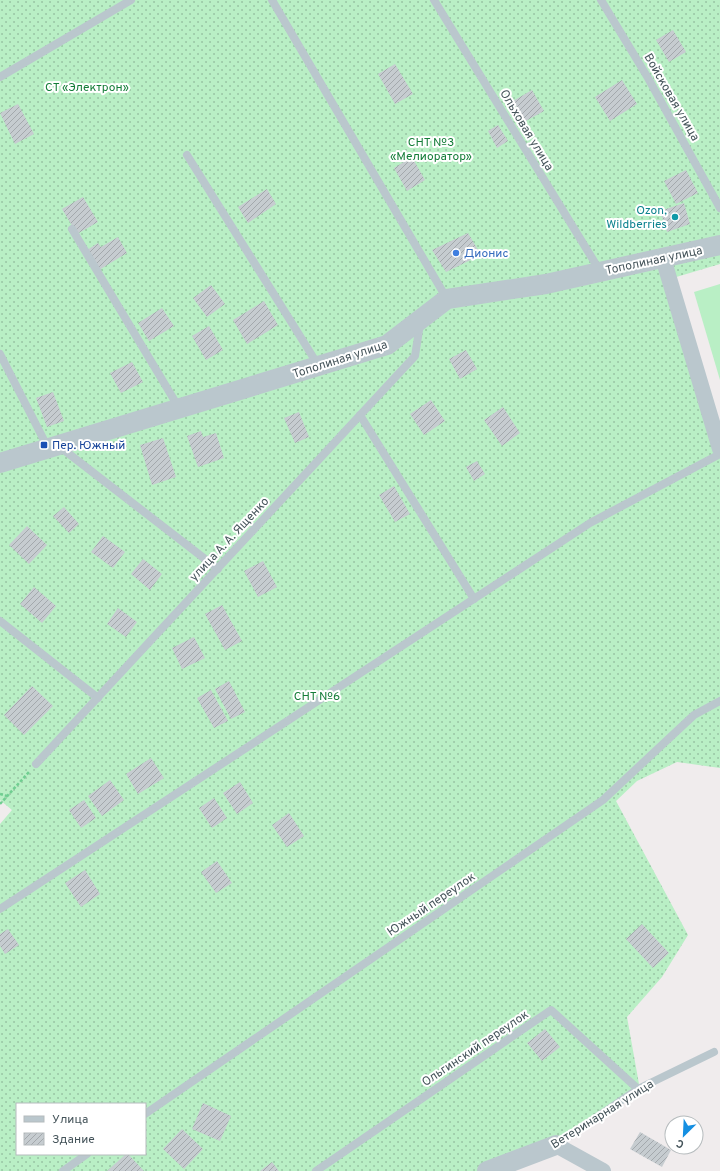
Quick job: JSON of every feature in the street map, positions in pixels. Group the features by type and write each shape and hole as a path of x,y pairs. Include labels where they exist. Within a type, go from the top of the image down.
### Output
{"street":[{"name":"Тополиная улица","path":"0,463 387,345 447,299 546,284 720,245"},
{"path":"663,258 720,450"},
{"path":"556,1146 603,1171"},
{"name":"Ветеринарная улица","path":"487,1171 556,1146"}],"lane":[{"path":"0,77 131,0"},
{"path":"272,0 447,299"},
{"name":"Ольховая улица","path":"434,0 600,272"},
{"name":"Войсковая улица","path":"600,0 648,78 720,208"},
{"path":"187,155 319,366"},
{"path":"72,229 180,408"},
{"name":"улица А. А. Ященко","path":"36,764 415,356 420,321"},
{"path":"0,354 53,447 218,569"},
{"path":"360,416 474,599"},
{"path":"0,909 590,523 720,454"},
{"path":"0,621 98,698"},
{"name":"Южный переулок","path":"146,1113 603,800 694,715 720,701"},
{"name":"Ольгинский переулок","path":"316,1171 551,1010 638,1089"},
{"name":"Ветеринарная улица","path":"556,1146 638,1089 714,1052"},
{"path":"63,1171 86,1155"}],"path":[{"path":"0,804 36,764"},
{"path":"0,794 8,796"}],"green space":[{"name":"СНТ №6","path":"0,0 720,0 720,264 673,278 720,430 720,768 677,762 637,781 616,801 688,935 662,977 627,1017 639,1084 556,1149 496,1171 0,1171 0,824 12,810 0,800"},
{"path":"720,284 720,380 694,292"}],"building":[{"path":"673,30 686,52 669,62 656,40"},
{"path":"395,64 413,94 395,104 378,74"},
{"path":"622,80 637,104 610,121 595,97"},
{"path":"532,90 544,111 524,122 513,101"},
{"path":"18,104 34,134 15,144 0,113"},
{"path":"498,125 508,141 497,148 488,131"},
{"path":"412,157 425,180 407,191 394,168"},
{"path":"686,170 698,193 676,204 664,181"},
{"path":"267,189 276,204 248,223 238,207"},
{"path":"83,197 98,222 77,234 62,209"},
{"name":"Ozon, Wildberries","path":"684,203 690,224 667,232 660,211"},
{"name":"Дионис","path":"468,233 481,255 446,272 432,250"},
{"path":"118,237 127,253 99,270 87,250 98,243 101,247"},
{"path":"211,285 225,304 207,317 193,298"},
{"path":"264,301 278,325 247,344 233,320"},
{"path":"162,308 174,326 149,341 138,323"},
{"path":"209,326 223,350 206,360 192,336"},
{"path":"466,350 477,369 460,379 449,359"},
{"path":"132,362 143,382 121,393 110,373"},
{"path":"53,392 64,421 47,427 36,398"},
{"path":"431,400 445,421 424,435 410,414"},
{"path":"503,407 520,433 502,446 484,420"},
{"path":"299,412 309,437 295,443 284,418"},
{"path":"201,431 203,437 216,433 224,458 198,467 187,436"},
{"path":"163,438 176,477 152,485 140,445"},
{"path":"477,461 485,474 474,481 466,467"},
{"path":"394,486 410,514 395,522 379,495"},
{"path":"64,507 79,524 69,533 53,516"},
{"path":"27,526 47,545 29,564 9,545"},
{"path":"103,536 125,552 113,568 91,552"},
{"path":"143,559 162,574 150,590 131,574"},
{"path":"263,561 277,587 258,597 244,571"},
{"path":"34,587 56,606 42,623 20,604"},
{"path":"222,605 242,641 225,650 205,614"},
{"path":"118,608 137,622 126,637 107,624"},
{"path":"194,637 205,658 182,669 172,648"},
{"path":"229,681 245,712 231,719 215,689"},
{"path":"32,686 53,706 24,735 4,715"},
{"path":"211,690 228,721 214,728 197,698"},
{"path":"151,758 164,778 138,794 126,774"},
{"path":"110,780 124,800 102,816 88,796"},
{"path":"240,782 253,803 237,814 223,793"},
{"path":"214,798 227,818 212,828 199,808"},
{"path":"84,800 96,818 81,828 69,810"},
{"path":"289,813 304,836 287,847 272,825"},
{"path":"217,861 232,883 216,893 201,872"},
{"path":"85,870 100,894 81,907 65,883"},
{"path":"642,924 669,953 653,968 626,939"},
{"path":"8,929 19,945 5,954 0,946 0,934"},
{"path":"545,1029 560,1047 542,1061 527,1043"},
{"path":"203,1103 231,1116 220,1141 192,1129"},
{"path":"182,1129 203,1149 184,1169 163,1149"},
{"path":"640,1132 664,1146 664,1155 668,1155 662,1167 630,1149"},
{"path":"125,1155 129,1155 144,1171 107,1171"},
{"path":"272,1162 279,1171 260,1171"}],"place":[{"name":"Ozon, Wildberries","path":"675,217"},
{"name":"Дионис","path":"456,253"},
{"name":"Пер. Южный","path":"44,445"}],"park label":[{"name":"СТ «Электрон»","path":"87,87"},
{"name":"СНТ №3 «Мелиоратор»","path":"431,149"}]}
